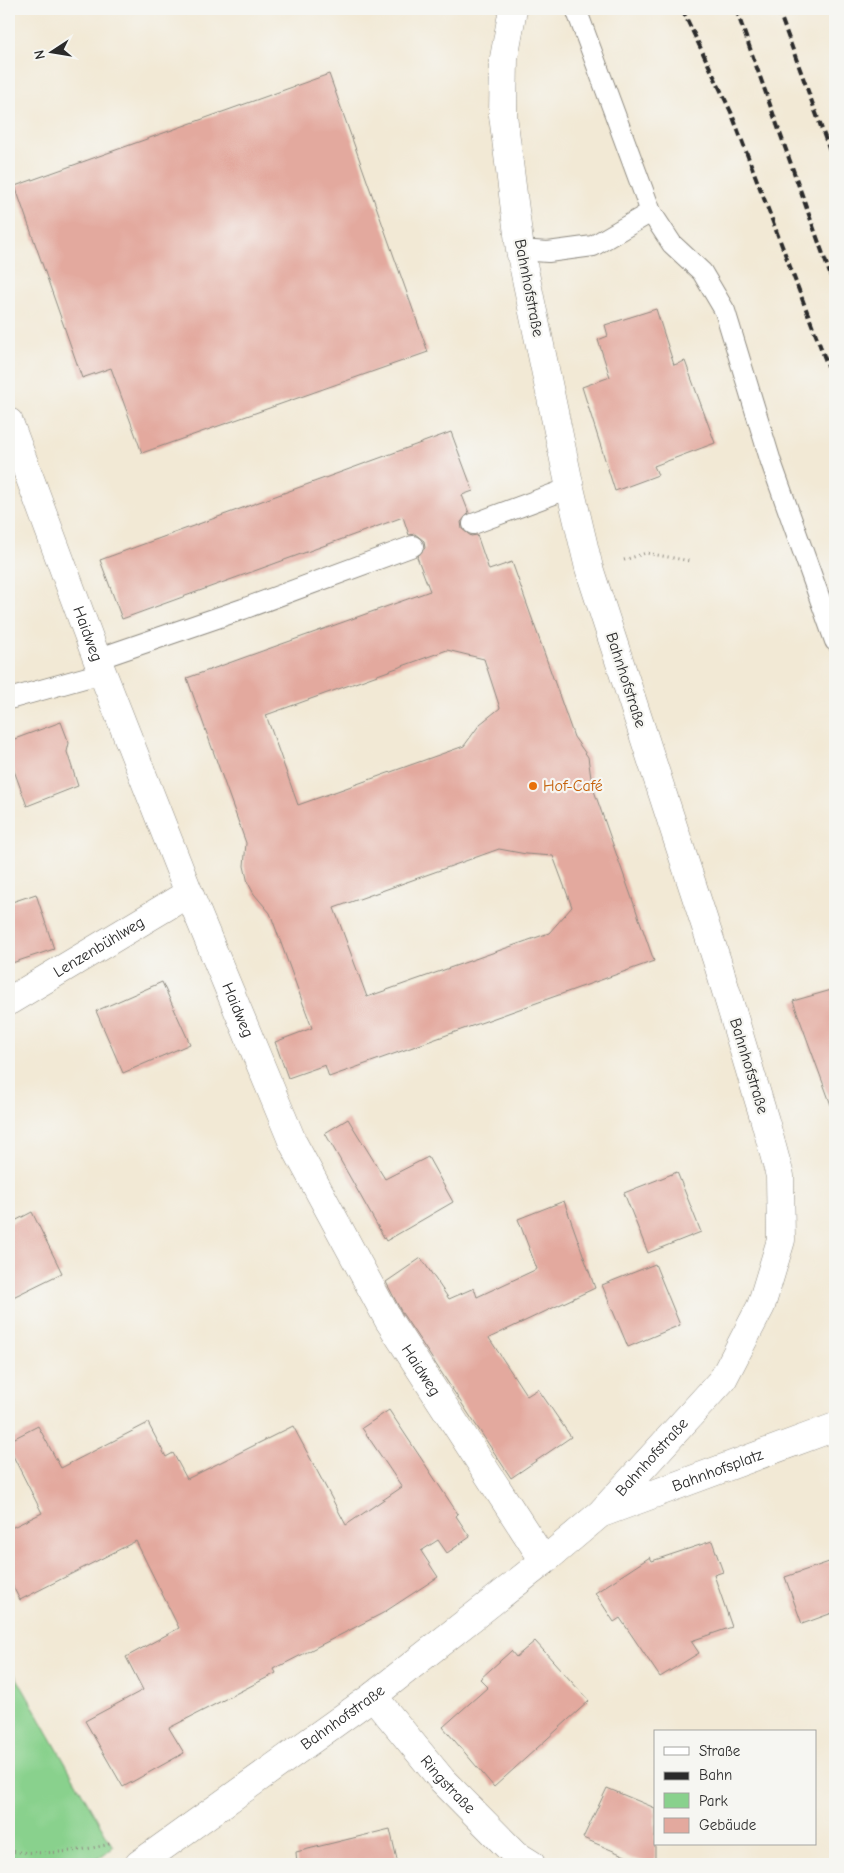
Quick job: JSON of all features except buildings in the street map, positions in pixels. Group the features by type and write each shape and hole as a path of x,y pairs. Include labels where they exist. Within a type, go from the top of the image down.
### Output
{"street":[{"name":"Bahnhofstraße","path":"139,1864 373,1696 544,1561 601,1513 724,1379 761,1306 781,1240 780,1176 717,961 589,568 570,488 520,250 503,115 504,58 512,9"},
{"name":"Haidweg","path":"9,422 99,666 189,893 293,1143 389,1321 544,1561"},
{"name":"Lenzenbühlweg","path":"9,1001 189,893"},
{"name":"Bahnhofsplatz","path":"601,1513 835,1427"},
{"name":"Ringstraße","path":"373,1696 442,1780 515,1854 531,1864"}],"lane":[{"path":"576,9 651,212 672,244 702,272 725,311 771,462 835,641"},
{"path":"520,250 548,252 593,246 651,212"},
{"path":"473,524 570,488"},
{"path":"9,699 413,546"}],"path":[{"path":"616,563 646,553 690,561"},
{"path":"9,1851 26,1853 56,1852 111,1844"}],"green space":[{"path":"9,1664 113,1847 91,1864 9,1864"}],"railway":[{"path":"682,9 731,112 835,385"},
{"path":"736,9 835,288"},
{"path":"778,9 835,165"}],"place":[{"name":"Hof-Café","path":"533,786"}]}
